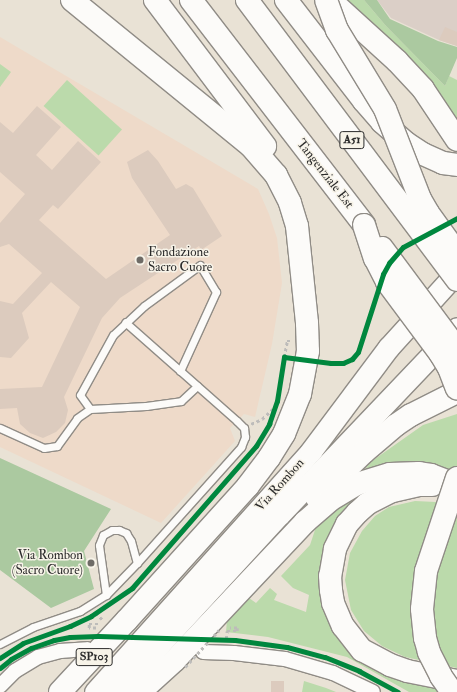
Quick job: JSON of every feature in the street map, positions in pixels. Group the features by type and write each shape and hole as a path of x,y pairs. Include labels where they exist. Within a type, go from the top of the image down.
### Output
{"highway":[{"path":"72,0 250,145 276,175 288,198 297,226 307,323 308,351 300,394 284,434 269,458 248,486 127,620"},
{"path":"155,0 228,96 280,168 299,203 307,236 311,296 307,323"},
{"name":"Tangenziale Est","path":"191,0 364,225 457,349"},
{"name":"A51","path":"246,0 457,280"},
{"path":"286,0 382,122 406,143 422,154 443,163 457,165"},
{"path":"326,0 337,30 385,109 412,183 420,199 428,213 457,253"},
{"path":"330,0 397,61 423,89 457,140"},
{"path":"364,225 375,258 387,282 440,353 449,368 457,389"},
{"path":"223,618 270,547 296,519 364,452 383,435 412,415 457,392"},
{"path":"147,692 180,663 223,618 310,516 330,500 357,484 390,474 407,472 431,475 457,486"},
{"path":"452,692 429,652 425,638 422,609 426,571 457,478"},
{"path":"457,486 419,485 392,491 367,504 347,524 340,536 335,549 330,576 333,603 337,615 343,626 362,650 395,667 457,681"},
{"name":"SP103","path":"60,692 127,620"},
{"path":"140,692 180,663"}],"main road":[{"name":"Via Rombon","path":"95,692 311,451 388,348 457,272"},
{"name":"Via Rombon","path":"116,692 279,515 457,328"},
{"path":"74,692 127,620"}],"street":[{"path":"201,645 234,653 285,659 333,673 373,692"},
{"path":"0,686 15,671 38,657 60,651 87,649"}],"lane":[{"path":"90,409 80,395 112,335 144,306 200,265 216,292 180,370"},
{"path":"0,644 33,627 80,611 106,595 137,563 241,446 245,437 244,428 237,421 125,322"},
{"path":"0,428 44,448 57,446 77,418 90,409 146,406 181,401 197,386"},
{"path":"106,595 99,545 103,535 112,530 120,530 126,533 132,541 137,563"}],"path":[{"path":"283,365 285,356 293,358"},
{"path":"271,418 278,403"},
{"path":"244,428 262,419 278,403"},
{"path":"101,610 94,614 104,622"},
{"path":"201,645 228,638 227,631 237,632 237,628 223,618"},
{"path":"180,663 219,630"}],"shaded area":[{"path":"377,0 457,0 457,46 439,40 391,18"},
{"name":"Fondazione Sacro Cuore","path":"0,37 258,189 269,214 277,238 282,283 272,344 255,417 244,414 230,428 235,441 161,523 0,447"}],"green space":[{"path":"342,0 364,0 386,26 445,86 449,76 457,80 457,125"},
{"path":"364,0 377,0 390,19 438,41 457,47 457,58 445,86 386,26"},
{"path":"0,64 11,72 0,87"},
{"path":"67,80 122,130 99,156 44,106"},
{"path":"457,414 457,472 444,468 366,472 365,469 372,461 423,425"},
{"path":"0,458 111,509 84,551 94,589 51,608 0,570"},
{"path":"378,487 341,515 333,624 412,677 445,692 409,692 347,657 268,637 226,632 227,620 249,598 256,603 270,588 277,594 274,600 306,612 309,595 293,588 281,576 310,545 317,524 336,508 360,493"},
{"path":"415,501 436,502 457,509 457,668 405,657 382,646 364,631 351,610 345,580 350,553 362,531 375,516 389,507"},
{"path":"304,681 326,688 336,692 302,692"}],"building":[{"path":"445,27 457,32 457,46 439,40"},
{"path":"37,106 61,127 36,155 52,170 78,141 101,162 58,209 53,205 39,220 106,279 170,235 132,178 127,162 148,150 158,161 176,189 186,184 193,188 222,236 201,250 199,246 120,298 102,318 64,397 68,410 65,423 56,432 43,438 30,433 20,424 17,408 0,409 0,389 42,387 80,307 51,282 22,313 29,338 11,358 0,357 0,301 13,304 42,273 9,244 0,247 0,223 25,194 0,172 0,122 13,133"},
{"path":"271,681 284,681 284,692 271,692"}],"cycle path":[{"path":"0,658 23,643 70,626 91,616 132,588 256,446 269,424 277,401 284,357 331,363 343,363 352,359 358,352 383,274 389,263 403,247 457,218"},
{"path":"0,668 11,659 31,648 54,640 70,637 98,636 235,640 287,647 325,657 359,671 398,692"}],"place":[{"name":"Fondazione Sacro Cuore","path":"140,260"},
{"name":"Via Rombon (Sacro Cuore)","path":"91,563"}]}
